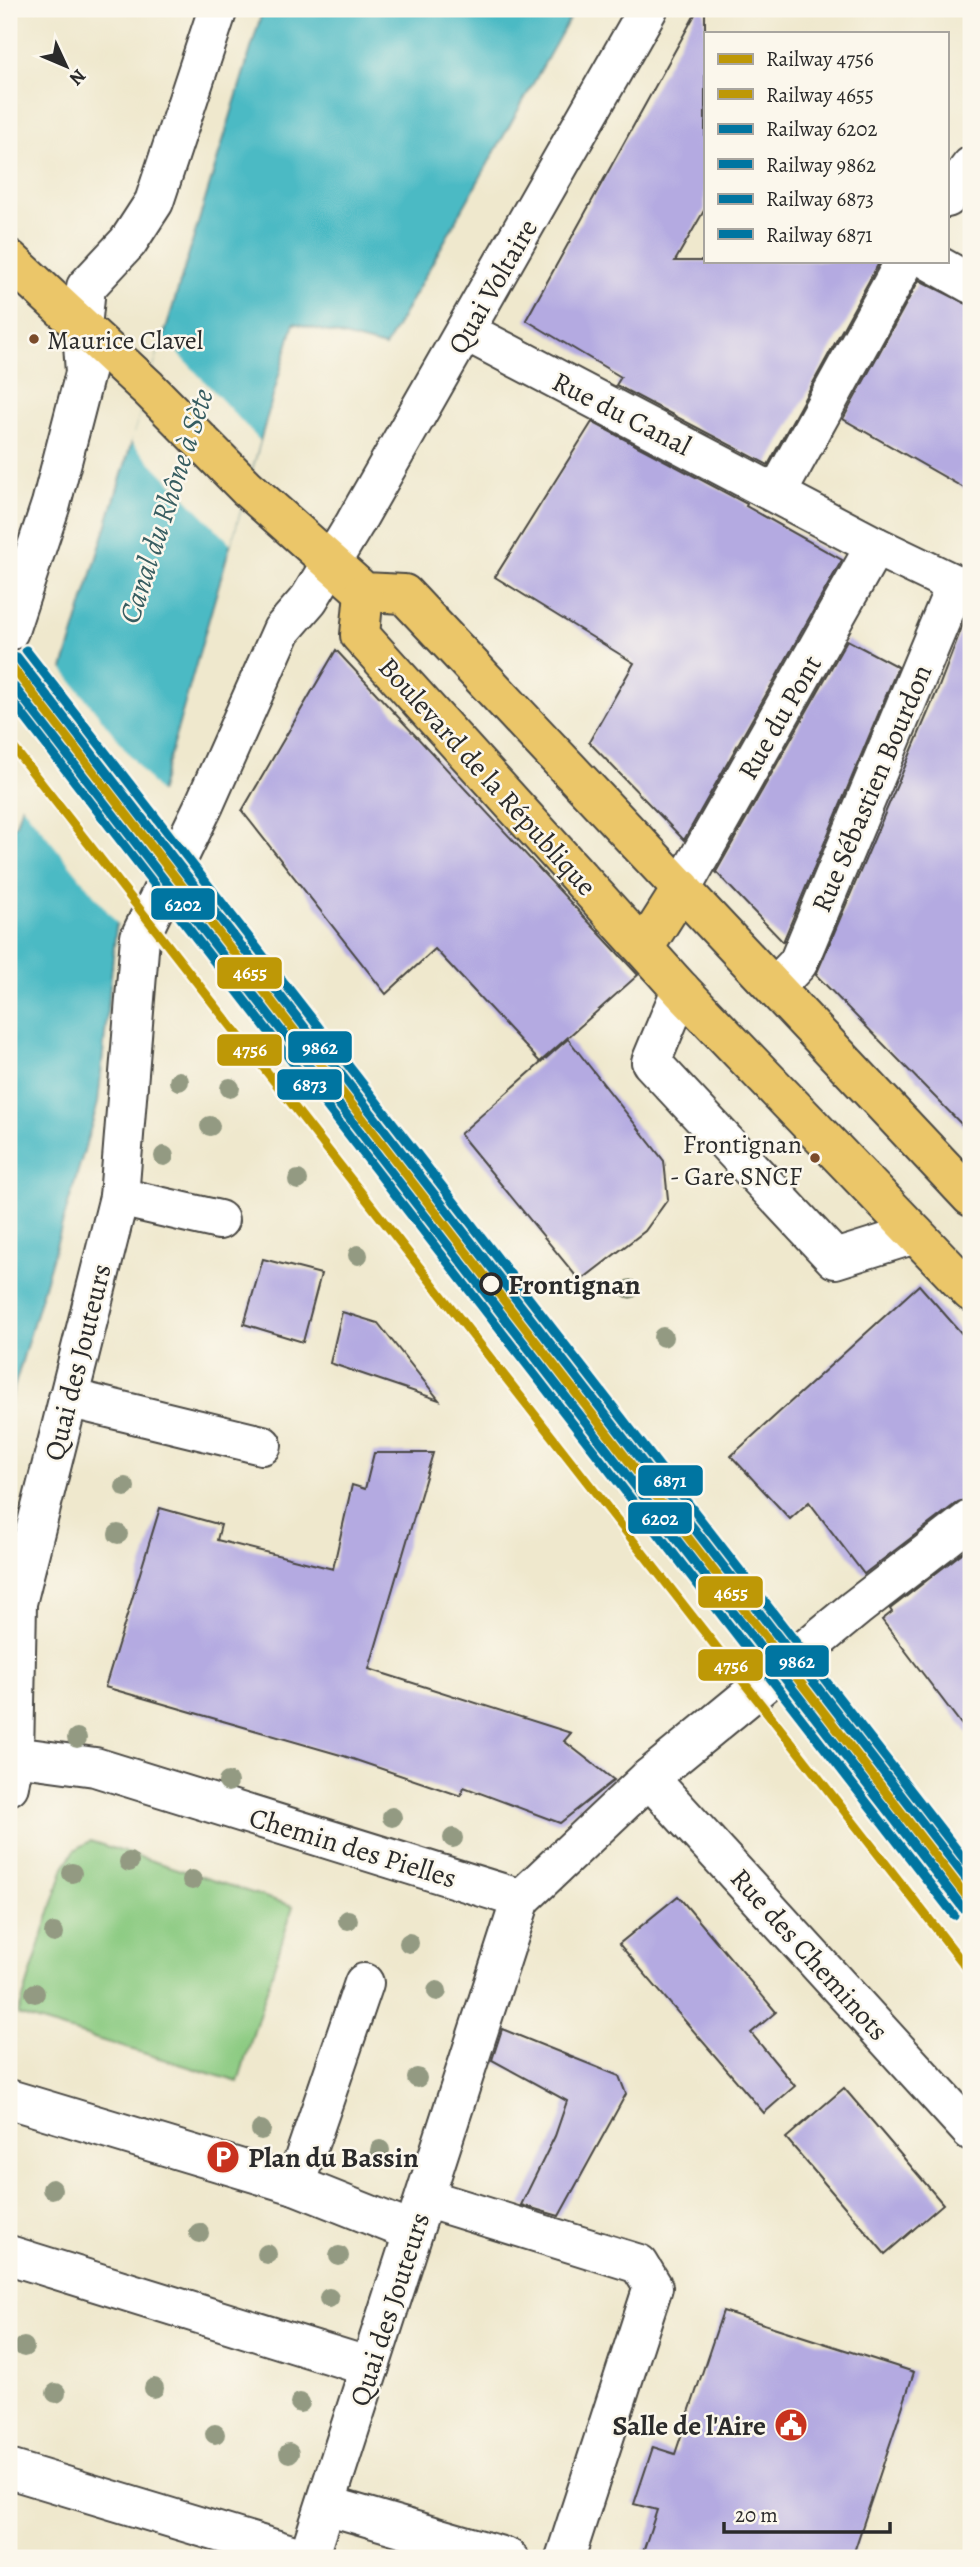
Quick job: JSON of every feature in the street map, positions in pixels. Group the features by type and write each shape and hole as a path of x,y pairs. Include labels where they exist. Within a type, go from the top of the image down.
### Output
{"main road":[{"path":"9,259 148,388 247,488 364,592 404,594 776,986 971,1197"},
{"name":"Boulevard de la République","path":"364,592 360,635 681,990 971,1292"},
{"path":"644,948 682,888"}],"street":[{"path":"9,631 51,504 85,373 82,328 86,287 128,242 154,202 218,9"},
{"name":"Quai Voltaire","path":"140,937 205,803 282,630 309,599 330,560 355,523 467,332 648,9"},
{"path":"948,197 971,166"},
{"path":"777,493 904,262"},
{"path":"932,262 971,284"},
{"name":"Rue du Canal","path":"467,332 876,546 963,588"},
{"name":"Rue du Pont","path":"682,888 876,546"},
{"name":"Rue Sébastien Bourdon","path":"776,986 798,963 963,588"},
{"name":"Quai des Jouteurs","path":"12,1771 16,1603 119,1198 140,937"},
{"path":"681,990 651,1062 835,1259 915,1234"},
{"path":"119,1198 219,1220"},
{"path":"68,1398 262,1445"},
{"path":"521,1899 649,1778 856,1608 971,1519"},
{"name":"Chemin des Pielles","path":"12,1771 95,1767 521,1899"},
{"name":"Rue des Cheminots","path":"649,1778 971,2131"},
{"name":"Quai des Jouteurs","path":"306,2558 326,2505 521,1899"},
{"path":"295,2185 364,1983"},
{"path":"9,2099 295,2185 639,2264 653,2287 565,2558"},
{"path":"9,2255 370,2367"},
{"path":"9,2469 306,2558"},
{"path":"326,2505 508,2558"}],"green space":[{"path":"90,1841 293,1906 238,2082 18,2015 64,1867 75,1850"}],"water":[{"name":"Canal du Rhône à Sète","path":"263,9 575,9 385,347 294,323 157,800 116,927 98,1103 9,1405 9,831 16,824"}],"pier":[{"path":"163,337 260,441 231,544 131,442"},
{"path":"60,666 162,796 120,927 19,802"}],"building":[{"path":"698,9 705,9 704,211 675,261 879,262 768,465 616,385 621,377 526,320"},
{"path":"919,280 971,306 971,492 843,419"},
{"path":"592,422 747,504 746,506 842,560 684,840 589,742 634,663 495,577"},
{"path":"967,614 971,614 971,1134 816,975 938,689"},
{"path":"847,640 898,667 783,942 716,872"},
{"path":"336,650 638,975 540,1062 435,949 386,994 242,811"},
{"path":"568,1039 664,1161 668,1199 645,1231 580,1281 460,1134"},
{"path":"263,1259 321,1274 303,1342 244,1324"},
{"path":"919,1285 971,1344 971,1498 958,1502 864,1574 809,1502 790,1519 731,1456"},
{"path":"342,1312 378,1323 439,1400 330,1363"},
{"path":"374,1453 433,1453 369,1669 571,1733 564,1741 614,1780 560,1823 464,1787 461,1796 344,1756 105,1687 160,1508 221,1525 217,1540 333,1569 352,1485 365,1489"},
{"path":"971,1546 971,1737 882,1620 892,1612 890,1609"},
{"path":"678,1896 776,2012 751,2033 795,2086 764,2113 619,1944"},
{"path":"502,2029 619,2076 626,2094 559,2216 521,2205 555,2136 567,2101 492,2060"},
{"path":"844,2088 943,2204 885,2254 786,2138"},
{"name":"Salle de l'Aire","path":"723,2311 914,2372 852,2558 641,2558 657,2510 634,2504 653,2447 675,2454"}],"rail line":[{"name":"6871","path":"26,650 971,1868"},
{"name":"9862","path":"17,657 971,1885"},
{"name":"4655","path":"9,663 971,1902"},
{"name":"6202","path":"9,680 963,1908"},
{"name":"6873","path":"9,697 954,1915"},
{"name":"4756","path":"9,742 971,1973"}],"place":[{"name":"Maurice Clavel","path":"34,339"},
{"name":"Frontignan - Gare SNCF","path":"815,1158"},
{"name":"Frontignan","path":"491,1284"},
{"name":"Plan du Bassin","path":"223,2157"},
{"name":"Salle de l'Aire","path":"791,2425"}]}
